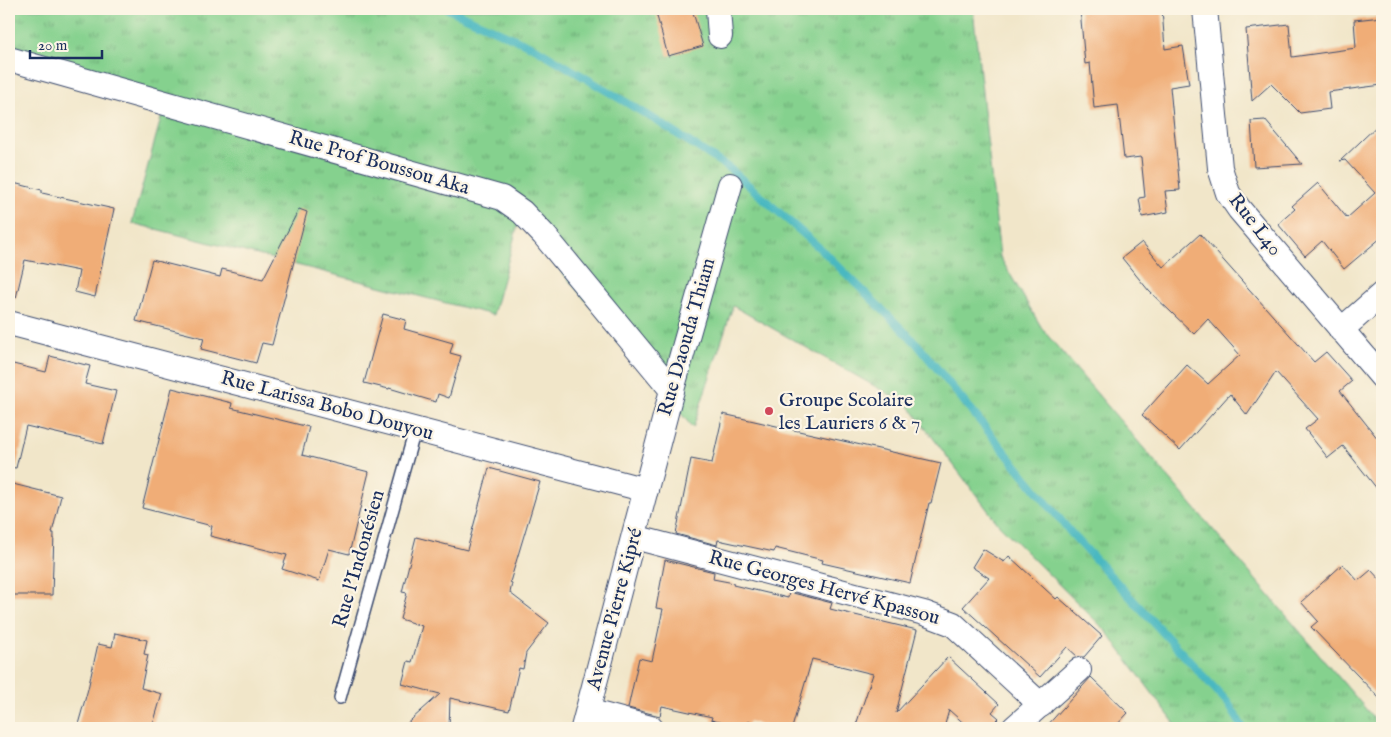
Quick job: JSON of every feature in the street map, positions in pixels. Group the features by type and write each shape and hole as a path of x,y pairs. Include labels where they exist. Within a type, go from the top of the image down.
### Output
{"street":[{"path":"718,9 720,36"},
{"name":"Rue L40","path":"1205,9 1220,168 1228,193 1382,377"},
{"name":"Rue Prof Boussou Aka","path":"9,59 502,198 522,212 544,234 672,390"},
{"name":"Rue Daouda Thiam","path":"646,490 730,185"},
{"path":"1341,330 1382,294"},
{"name":"Rue Larissa Bobo Douyou","path":"9,323 646,490"},
{"name":"Avenue Pierre Kipré","path":"586,719 646,490"},
{"name":"Rue Georges Hervé Kpassou","path":"634,537 924,613 953,624 1041,705"},
{"path":"1014,728 1079,670"},
{"path":"586,719 651,728"}],"lane":[{"name":"Rue l'Indonésien","path":"340,698 415,430"}],"green space":[{"path":"9,9 973,9 1000,257 1043,330 1382,728 1178,728 1106,631 999,525 908,405 733,306 693,428 519,221 493,315 132,223 163,111 9,66"}],"building":[{"path":"655,9 692,9 703,46 668,56"},
{"path":"1080,9 1162,9 1165,49 1183,46 1189,84 1170,87 1180,190 1165,191 1168,212 1142,217 1139,198 1145,197 1141,157 1124,159 1118,105 1094,108 1090,63 1085,64"},
{"path":"1382,17 1382,85 1328,92 1330,109 1300,113 1271,84 1252,101 1246,29 1289,24 1292,57 1356,48 1354,20"},
{"path":"1265,120 1302,164 1254,167 1251,121"},
{"path":"1382,121 1382,237 1344,269 1322,241 1305,256 1278,224 1295,209 1292,206 1318,183 1347,218 1375,193 1345,160 1340,161"},
{"path":"9,182 42,190 42,193 114,209 95,297 75,292 79,271 25,260 16,298 9,297"},
{"path":"299,209 307,212 272,345 262,343 256,363 201,349 204,338 136,321 152,260 220,277 222,269 263,279"},
{"path":"1200,234 1314,362 1326,352 1352,381 1340,391 1382,444 1382,495 1343,446 1328,458 1305,429 1318,419 1276,372 1247,415 1230,394 1180,450 1142,415 1187,365 1208,384 1240,355 1208,319 1194,334 1149,291 1122,258 1142,242 1163,267"},
{"path":"383,314 406,320 404,329 453,343 450,353 461,356 449,398 438,394 436,402 389,388 364,383"},
{"path":"50,356 90,366 85,384 116,391 103,444 26,426 16,468 9,467 9,363 46,372"},
{"path":"172,388 232,403 231,408 309,427 302,455 369,472 349,554 329,549 319,581 282,569 287,555 210,536 212,526 142,508"},
{"path":"723,414 941,463 931,503 929,503 910,583 822,563 823,560 775,548 774,552 718,540 717,545 676,534 691,459 712,463"},
{"path":"489,468 540,482 510,582 512,583 510,593 549,623 526,653 523,669 519,668 509,711 450,698 449,728 402,728 440,694 402,684 408,661 412,662 422,626 400,619 407,593 402,592 416,537 467,550"},
{"path":"9,483 61,496 52,533 54,533 52,595 9,595 9,526 14,506 9,505"},
{"path":"983,549 1004,562 1009,556 1056,599 1058,597 1102,636 1084,657 1078,657 1067,647 1040,677 963,607 989,578 972,567"},
{"path":"665,560 714,572 713,579 734,583 733,585 788,598 789,592 832,603 830,609 917,630 896,713 948,657 999,704 992,712 999,718 989,728 969,728 949,710 944,728 855,728 873,674 812,659 792,728 773,728 749,721 747,728 711,720 712,717 662,706 660,716 628,708 639,658 652,661 663,609 656,608"},
{"path":"1343,564 1358,581 1371,570 1382,582 1382,701 1311,627 1318,621 1301,602"},
{"path":"115,633 147,640 144,654 148,655 141,688 162,694 152,728 77,728 98,644 112,647"},
{"path":"1091,677 1128,713 1114,728 1045,728"}],"waterway":[{"path":"448,9 537,49 654,119 729,168 824,252 917,344 1072,534 1228,703 1243,728"}],"place":[{"name":"Groupe Scolaire les Lauriers 6 & 7","path":"769,411"}]}
